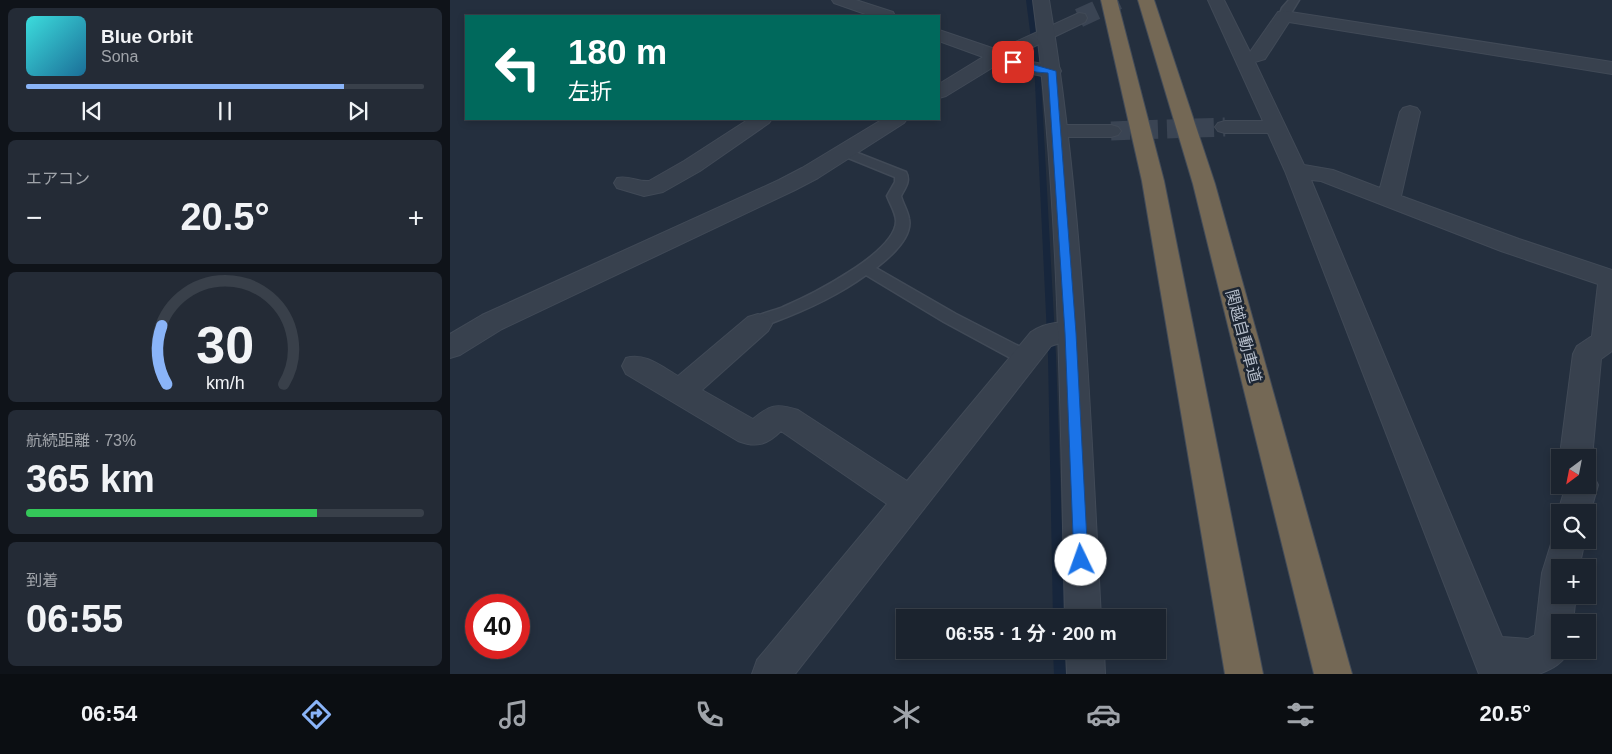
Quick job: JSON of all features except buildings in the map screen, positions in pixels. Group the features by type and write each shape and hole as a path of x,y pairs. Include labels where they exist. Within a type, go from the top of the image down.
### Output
{"highway":[{"path":"1109,0 1153,181 1244,674"},
{"name":"関越自動車道","path":"1146,0 1204,184 1333,674"}],"street":[{"path":"840,0 884,15"},
{"path":"1041,0 1052,71 1058,131 1071,333 1083,609"},
{"path":"1216,0 1296,171 1495,665 1532,658 1552,646 1557,604"},
{"path":"1245,59 1259,55 1284,16 1612,68"},
{"path":"940,91 998,56 1080,18"},
{"path":"940,35 1035,69 1052,71"},
{"path":"1389,200 1410,112"},
{"path":"625,184 644,189 655,187 692,166 761,120"},
{"path":"450,347 492,322 787,185 845,152 895,120"},
{"path":"1225,127 1276,128"},
{"path":"1058,131 1110,131"},
{"path":"1296,171 1325,175 1541,256 1612,279 1604,342 1587,354 1577,449"},
{"path":"680,392 758,324"},
{"path":"771,674 1041,338 1049,334 1071,333"},
{"path":"636,366 754,433 760,432 779,416 787,419 910,501"},
{"path":"1085,659 1086,674"}],"lane":[{"path":"1284,16 1287,8 1294,0"},
{"path":"758,324 768,316 796,308 847,280 889,248 900,230 903,222 894,196 902,182 902,178 895,171 845,152"},
{"path":"865,268 950,318 1026,358"}],"waterway":[{"path":"1029,0 1037,62 1052,356 1059,609"},
{"path":"1059,659 1060,674"}],"tunnel":[{"path":"1079,18 1118,0"},
{"path":"1111,131 1225,127"}],"route":[{"path":"1013,62 1038,70 1052,71 1058,131 1071,333 1081,560"}]}
